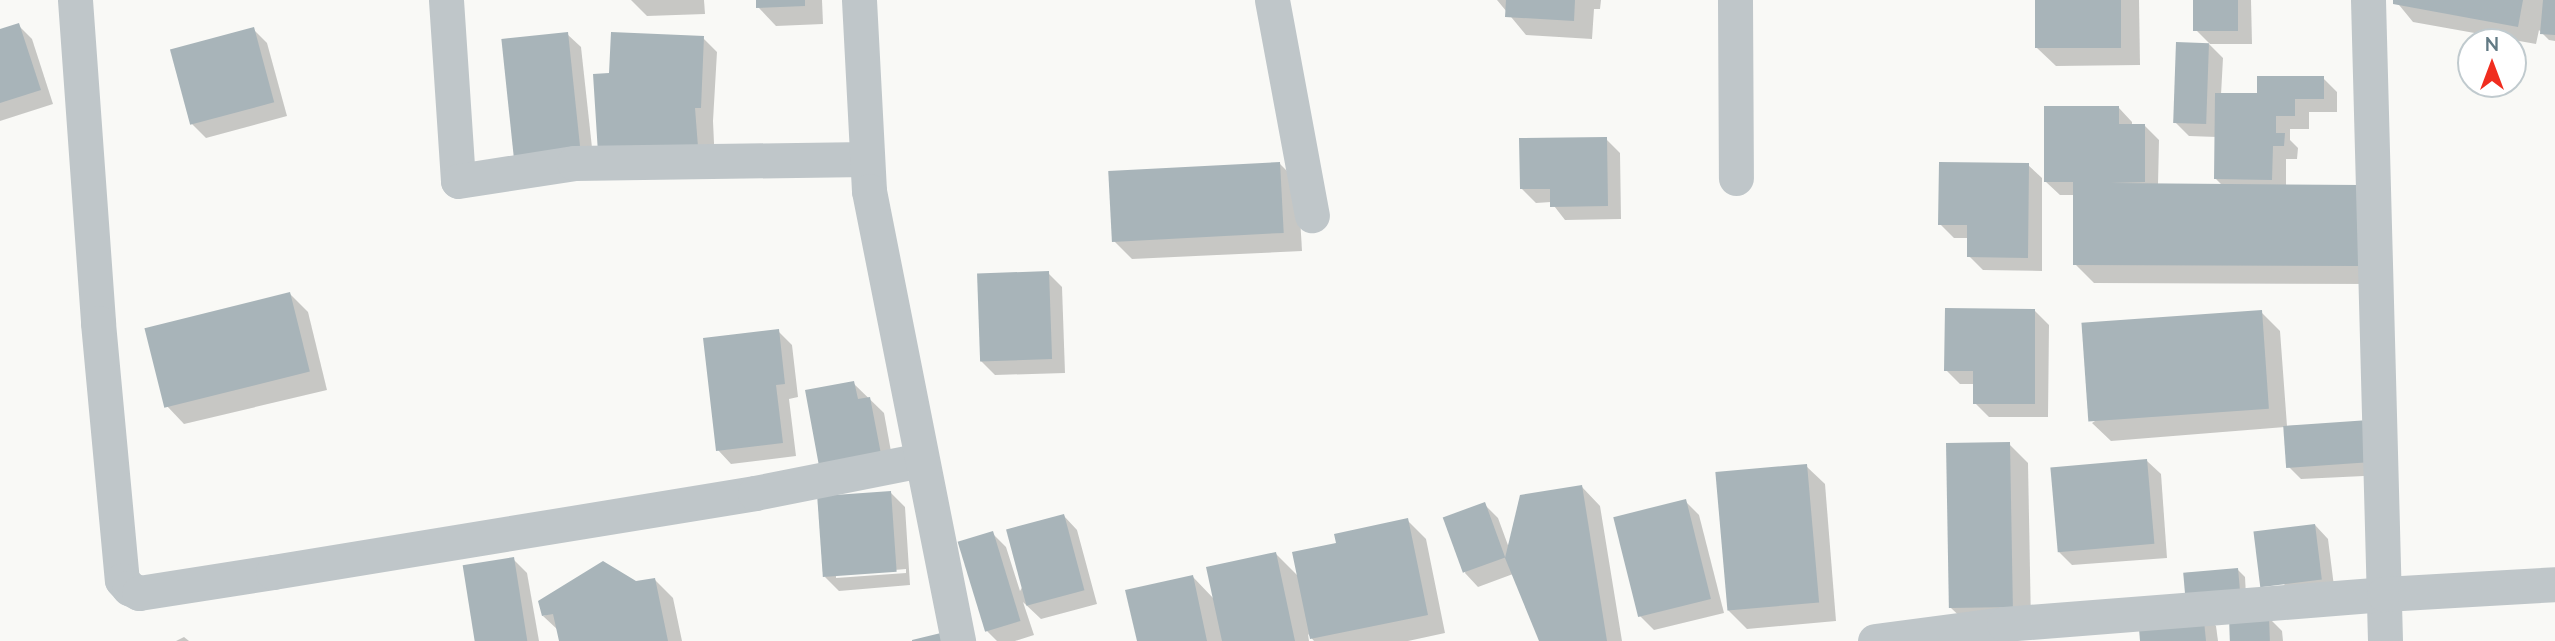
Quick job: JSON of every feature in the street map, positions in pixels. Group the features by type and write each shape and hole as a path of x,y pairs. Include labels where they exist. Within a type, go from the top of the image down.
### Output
{"street":[{"path":"75,0 98,323 122,580 129,588 139,593 259,574 755,493 921,460"},
{"path":"446,0 458,181 573,163 867,159"},
{"path":"859,0 869,191 958,641"},
{"path":"1272,0 1312,215"},
{"path":"1735,0 1736,178"},
{"path":"2368,0 2385,641"},
{"path":"1875,641 2004,633 2384,594 2555,584"}],"building":[{"path":"756,0 805,0 805,6 756,8"},
{"path":"1506,0 1575,0 1574,21 1505,17"},
{"path":"2035,0 2121,0 2121,48 2035,48"},
{"path":"2193,0 2238,0 2238,31 2193,31"},
{"path":"2393,0 2523,0 2518,27 2393,4"},
{"path":"2543,0 2555,0 2555,35 2540,34"},
{"path":"19,23 41,90 0,103 0,29"},
{"path":"254,27 274,102 190,125 170,50"},
{"path":"568,32 581,153 514,160 501,39"},
{"path":"611,32 704,36 701,108 695,108 698,147 598,153 593,74 609,73"},
{"path":"2176,42 2209,43 2206,124 2173,123"},
{"path":"2257,76 2324,76 2324,99 2295,99 2295,116 2276,116 2276,133 2285,133 2284,146 2273,146 2272,180 2214,179 2215,93 2257,93"},
{"path":"2044,106 2119,106 2119,124 2145,124 2145,182 2110,183 2361,185 2360,266 2073,265 2073,182 2044,182"},
{"path":"1607,137 1608,206 1550,207 1550,189 1520,189 1519,138"},
{"path":"1280,162 1284,233 1112,242 1108,171"},
{"path":"1939,162 2029,163 2028,258 1967,257 1967,225 1938,225"},
{"path":"1049,271 1052,359 980,361 977,274"},
{"path":"290,292 310,372 164,408 144,328"},
{"path":"1945,308 2035,309 2035,404 1973,404 1973,371 1944,371"},
{"path":"2262,310 2269,409 2088,421 2081,323"},
{"path":"779,329 785,384 776,385 783,443 716,451 703,338"},
{"path":"854,381 858,399 870,397 881,454 819,466 805,390"},
{"path":"2369,420 2372,462 2286,468 2283,426"},
{"path":"2010,442 2013,607 1949,608 1946,443"},
{"path":"2147,459 2154,544 2058,552 2050,467"},
{"path":"1807,464 1819,602 1727,610 1715,472"},
{"path":"1582,485 1607,641 1539,641 1505,558 1520,495"},
{"path":"891,491 897,572 823,577 817,496"},
{"path":"1686,499 1711,599 1638,617 1613,517"},
{"path":"1485,502 1505,557 1463,573 1443,517"},
{"path":"1064,514 1084,590 1026,606 1006,530"},
{"path":"1408,518 1428,615 1310,639 1292,552 1336,543 1334,534"},
{"path":"2315,524 2322,580 2260,587 2253,532"},
{"path":"993,531 1020,621 985,632 958,542"},
{"path":"1276,552 1295,641 1222,641 1206,567"},
{"path":"514,557 527,641 475,641 463,565"},
{"path":"603,561 636,581 655,578 668,641 559,641 553,614 542,616 538,601"},
{"path":"2238,568 2240,590 2185,595 2183,573"},
{"path":"1193,575 1207,641 1137,641 1125,590"},
{"path":"2203,611 2206,641 2140,641 2138,616"},
{"path":"2269,616 2270,641 2230,641 2229,617"},
{"path":"945,632 948,641 912,641 912,640"}]}
